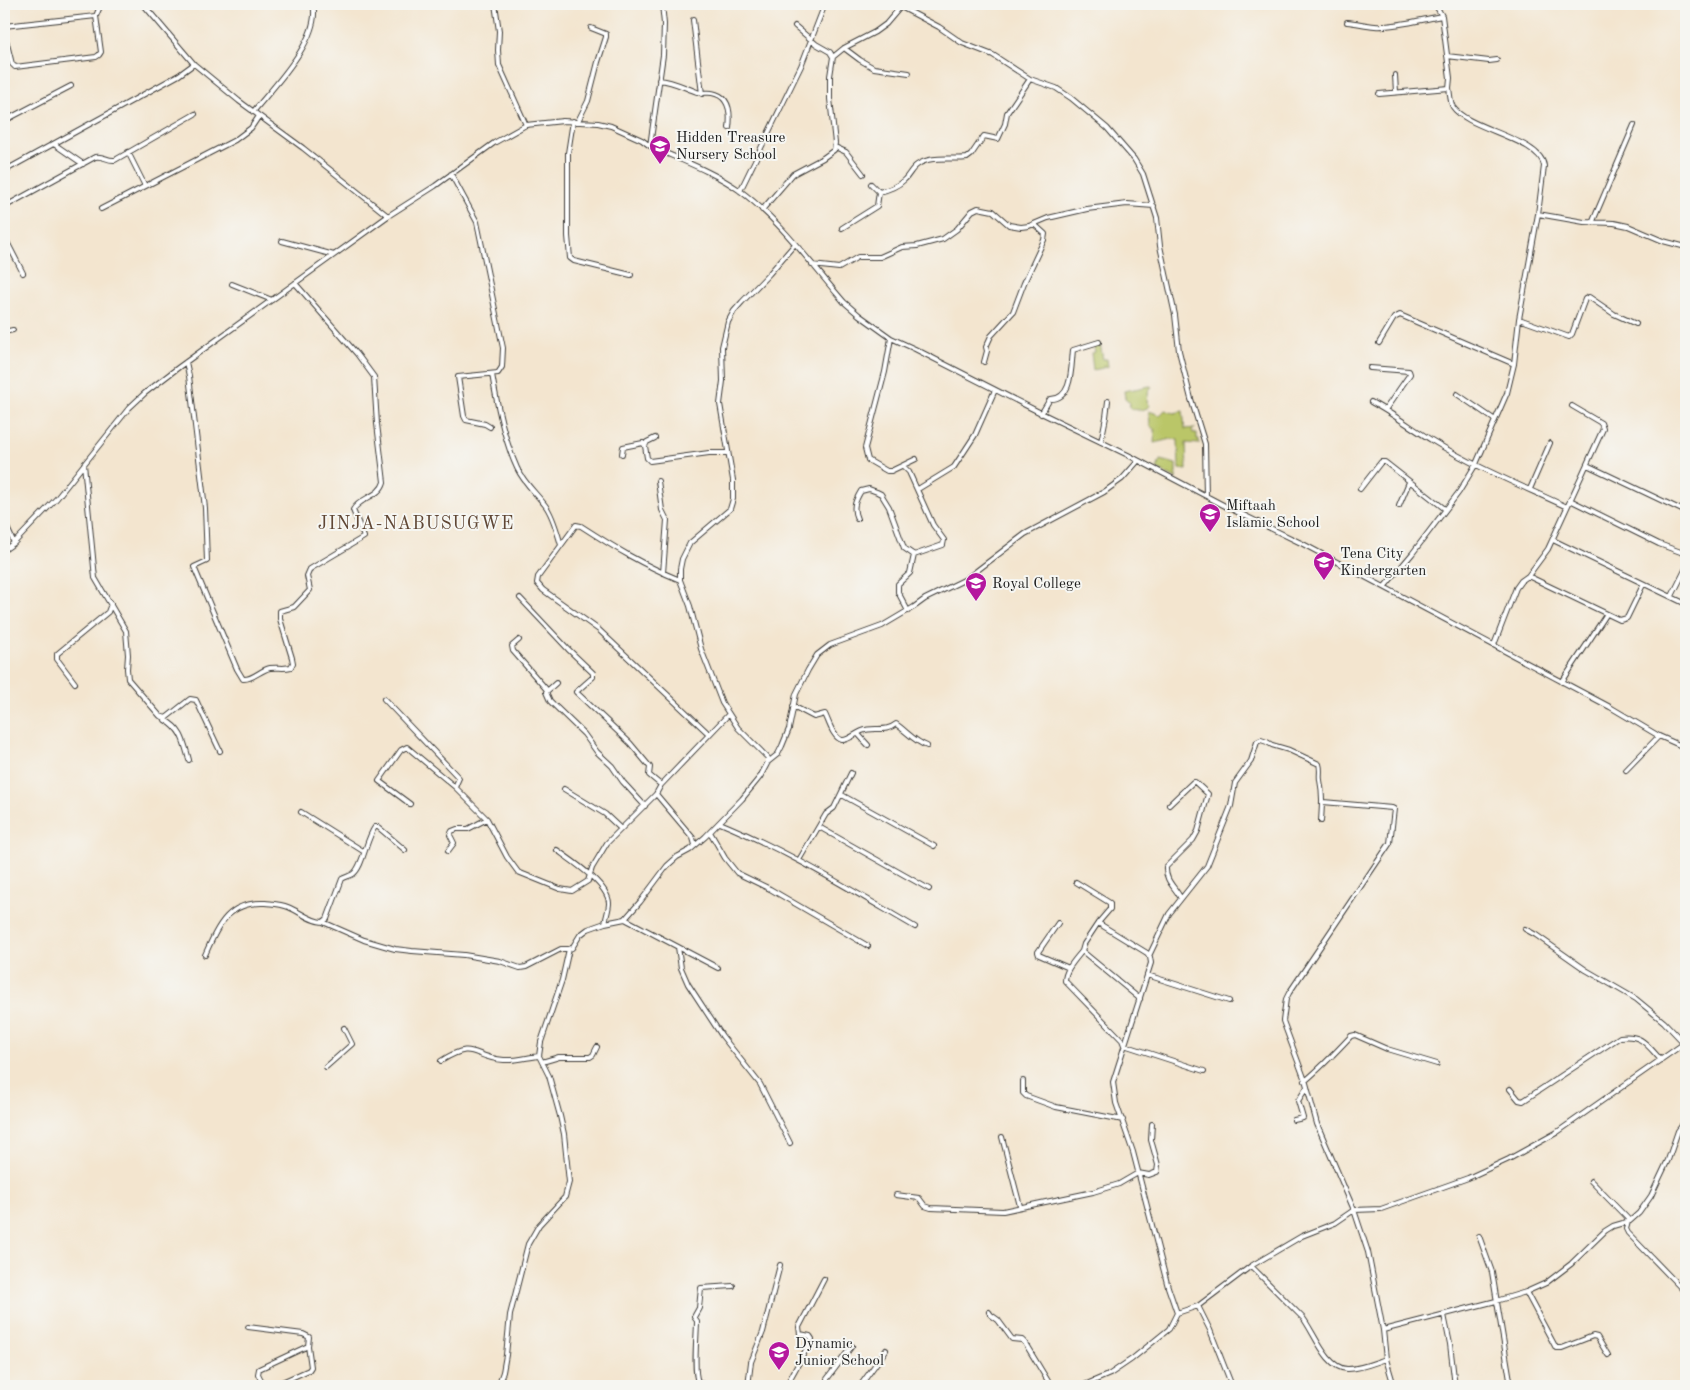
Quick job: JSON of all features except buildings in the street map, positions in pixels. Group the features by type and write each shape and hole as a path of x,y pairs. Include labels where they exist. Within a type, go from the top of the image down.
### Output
{"street":[{"path":"4,32 14,67 96,57 101,52 96,16 101,4"},
{"path":"143,4 194,64 388,216"},
{"path":"253,112 299,55 312,24 314,4"},
{"path":"495,4 499,31 499,65 526,125"},
{"path":"650,146 664,46 662,4"},
{"path":"740,191 801,66 825,4"},
{"path":"1384,586 1412,554 1459,492 1476,464 1507,393 1514,364 1519,319 1538,214 1544,166 1542,159 1506,135 1480,124 1457,111 1452,105 1442,16 1436,4"},
{"path":"833,57 844,48 886,24 902,5 968,46 993,55 1030,79 1063,93 1107,128 1134,159 1143,174 1157,218 1160,246 1175,315 1180,351 1191,399 1205,444 1206,496"},
{"path":"4,26 96,16"},
{"path":"1347,22 1386,26 1442,16"},
{"path":"693,20 702,94"},
{"path":"762,210 793,174 832,152 835,148 830,99 830,76 833,57 830,52 816,44 795,26"},
{"path":"578,121 588,101 606,37 604,33 591,28"},
{"path":"844,48 874,68 909,73"},
{"path":"1447,56 1489,61 1497,60"},
{"path":"4,171 179,75 194,64"},
{"path":"1395,75 1396,92"},
{"path":"879,192 904,181 917,165 936,159 967,158 984,136 998,139 1005,124 1007,113 1030,79"},
{"path":"659,80 669,81 702,94 710,93 724,98 730,111 729,128"},
{"path":"4,122 71,86"},
{"path":"1379,94 1449,88"},
{"path":"4,207 98,156 115,160 195,114"},
{"path":"101,209 235,140 251,128 259,116"},
{"path":"573,121 568,153 568,253 574,261 631,276"},
{"path":"4,550 14,543 57,498 133,404 186,362 388,216 494,143 526,125 573,121 598,123 611,126 642,140 650,146 691,164 740,191 762,210 794,244 844,302 891,338 1384,586 1610,707 1659,736 1686,748"},
{"path":"1593,221 1634,125"},
{"path":"54,144 83,164"},
{"path":"835,148 846,152 863,174"},
{"path":"128,152 145,186"},
{"path":"451,174 474,217 503,348 502,367 498,373 458,377 466,420 490,427"},
{"path":"871,184 879,192"},
{"path":"842,228 877,206 879,192"},
{"path":"812,265 839,268 858,257 880,258 902,247 917,246 943,239 957,229 972,211 978,208 995,212 1012,226 1026,227 1048,218 1087,209 1133,204 1154,206"},
{"path":"1538,214 1584,222 1593,221 1628,226 1663,241 1686,247"},
{"path":"984,362 987,351 986,347 991,336 1013,312 1044,240 1045,234 1034,224"},
{"path":"4,236 24,273"},
{"path":"282,241 334,255"},
{"path":"768,762 768,758 746,738 728,715 701,649 690,606 680,580 680,568 690,543 730,509 732,505 733,485 720,404 723,381 722,347 728,322 734,311 770,274 794,244"},
{"path":"186,362 190,376 205,508 207,550 207,561 194,567 238,669 243,678 248,679 268,668 284,669 291,667 293,663 280,619 280,612 294,606 310,590 307,576 310,569 364,537 354,510 356,506 375,494 384,482 376,424 374,377 357,354 295,283"},
{"path":"232,284 272,300"},
{"path":"1519,319 1568,337 1572,334 1585,299 1589,297 1614,314 1636,324"},
{"path":"1379,343 1394,318 1400,315 1514,364"},
{"path":"4,332 13,330"},
{"path":"891,338 885,372 865,448 868,460 891,472 916,459"},
{"path":"1041,414 1050,399 1055,399 1061,395 1069,386 1072,350 1099,342"},
{"path":"1370,368 1409,371 1410,374 1385,410"},
{"path":"492,374 511,454 527,485 547,506 562,545"},
{"path":"918,489 954,467 975,435 995,390"},
{"path":"1457,394 1495,420"},
{"path":"1101,442 1108,401"},
{"path":"1371,402 1433,441 1476,464 1567,507"},
{"path":"1494,645 1516,588 1528,576 1553,540 1603,427 1601,423 1572,406"},
{"path":"645,446 647,442 655,438"},
{"path":"622,454 623,447 643,443 650,461 728,453"},
{"path":"1530,489 1550,443"},
{"path":"205,955 223,920 233,911 251,904 282,905 317,922 323,922 364,940 395,949 412,952 464,955 500,961 520,968 526,967 561,949 572,948 584,932 605,923 625,919 667,866 710,832 760,777 768,762 778,754 782,746 789,729 796,694 817,655 830,645 882,626 925,599 966,579 1006,546 1036,527 1104,492 1122,479 1138,461"},
{"path":"1360,489 1381,462 1384,461 1445,509"},
{"path":"84,464 95,578 126,631 128,679 160,716 176,726 188,760"},
{"path":"1587,465 1686,512"},
{"path":"903,466 909,472 918,489 933,525 944,540 943,545 914,555"},
{"path":"658,481 662,510 667,520 663,573"},
{"path":"1399,506 1409,482"},
{"path":"857,519 853,512 861,491 869,489 878,492 889,507 904,548 914,555"},
{"path":"1570,500 1659,544 1686,554"},
{"path":"4,521 14,543"},
{"path":"680,580 626,555 581,526 576,525 538,577 537,583 543,590 599,630 709,734"},
{"path":"1553,540 1643,585 1672,596 1686,604"},
{"path":"908,611 898,592 898,584 910,573 914,555"},
{"path":"1672,596 1686,568"},
{"path":"1528,576 1606,615 1620,620 1627,618 1643,585"},
{"path":"520,598 593,673 593,677 576,692 630,743 650,767 649,775 661,786"},
{"path":"75,683 57,659 57,654 108,612 111,604"},
{"path":"1562,682 1606,615"},
{"path":"519,640 512,646 513,651 547,690 546,695 550,701 584,734 597,752 612,766 623,782 645,806"},
{"path":"547,690 556,683"},
{"path":"164,718 170,716 190,699 194,699 200,706 220,751"},
{"path":"384,699 460,778 456,787"},
{"path":"793,706 814,717 825,714 834,734 840,740 845,740 862,731 884,730 896,724 913,737 918,744 927,746"},
{"path":"410,804 379,781 401,750 407,747 456,787 487,819 506,857 518,872 560,889 572,891 588,881 607,843 645,806 661,786 728,715"},
{"path":"858,734 868,745"},
{"path":"1626,770 1659,736"},
{"path":"1177,1313 1168,1287 1123,1120 1116,1103 1113,1082 1151,963 1149,956 1168,914 1207,866 1231,806 1235,783 1251,761 1257,742 1261,740 1267,742 1318,764 1323,789 1321,821"},
{"path":"799,860 826,814 834,808 842,795 843,787 851,773"},
{"path":"1169,805 1193,782 1208,794 1196,835 1189,845 1166,867 1165,873 1168,881 1180,898"},
{"path":"564,789 605,814 621,829"},
{"path":"656,794 693,838 695,845"},
{"path":"842,795 934,846"},
{"path":"1323,802 1394,809 1390,843 1287,996 1283,1021 1305,1081 1318,1124 1354,1210 1368,1252 1383,1330 1386,1359 1394,1386"},
{"path":"301,812 363,851"},
{"path":"448,851 454,844 450,835 452,831 457,828 468,829 487,819"},
{"path":"720,822 799,860 915,926"},
{"path":"323,922 327,919 340,882 359,867 363,851 373,828 376,826 405,850"},
{"path":"818,827 929,889"},
{"path":"710,832 725,858 737,873 770,889 868,946"},
{"path":"558,850 605,892 609,903 605,923"},
{"path":"1076,882 1110,904 1110,909 1085,942 1082,950 1069,968 1064,982 1124,1044 1204,1071"},
{"path":"625,919 718,968"},
{"path":"1058,923 1038,952 1039,955 1069,968"},
{"path":"1098,923 1149,956"},
{"path":"1082,1386 1110,1374 1132,1359 1169,1329 1177,1313 1198,1306 1251,1266 1302,1236 1335,1224 1354,1210 1381,1209 1489,1169 1556,1133 1685,1042 1636,999 1586,970 1525,929"},
{"path":"678,947 681,968 688,984 722,1036 760,1084 790,1143"},
{"path":"498,1386 506,1355 510,1315 528,1244 540,1226 566,1197 569,1182 567,1152 560,1116 549,1076 539,1056 541,1042 562,980 569,949"},
{"path":"1082,950 1140,999"},
{"path":"1147,975 1229,1002"},
{"path":"326,1067 352,1044 344,1028"},
{"path":"1305,1081 1324,1066 1328,1059 1351,1036 1355,1035 1387,1049 1437,1064"},
{"path":"1510,1089 1519,1100 1523,1101 1620,1037 1626,1036 1643,1039 1661,1060"},
{"path":"542,1062 559,1057 590,1057 597,1047"},
{"path":"441,1061 463,1050 473,1050 487,1057 505,1060 539,1056"},
{"path":"1023,1081 1026,1096 1056,1107 1123,1120"},
{"path":"1294,1120 1303,1118 1298,1101 1307,1087"},
{"path":"1383,1330 1496,1301 1526,1292 1546,1283 1571,1264 1606,1231 1613,1226 1629,1222 1640,1214 1668,1160 1678,1131 1686,1120"},
{"path":"896,1195 919,1198 926,1207 931,1208 1003,1211 1093,1192 1119,1184 1138,1173 1149,1175 1158,1171 1158,1164 1151,1140 1152,1124"},
{"path":"1682,1125 1686,1136"},
{"path":"1002,1137 1020,1206"},
{"path":"1591,1180 1629,1222"},
{"path":"1629,1222 1626,1229 1628,1233 1686,1293"},
{"path":"1479,1236 1492,1272 1512,1386"},
{"path":"748,1386 751,1362 762,1332 780,1265"},
{"path":"1251,1266 1302,1318 1324,1353 1336,1366 1348,1369 1386,1359"},
{"path":"786,1386 812,1339 810,1336 800,1334 799,1327 824,1279"},
{"path":"713,1386 701,1383 697,1378 695,1361 697,1321 694,1317 699,1308 701,1288 732,1286"},
{"path":"1526,1292 1556,1348 1562,1348 1592,1336 1597,1337 1608,1355"},
{"path":"1198,1306 1210,1330 1232,1386"},
{"path":"989,1312 991,1316 998,1320 1012,1339 1022,1340 1025,1343 1051,1386"},
{"path":"1444,1315 1455,1386"},
{"path":"248,1328 306,1334 309,1337 308,1346 311,1368 273,1386"},
{"path":"264,1386 258,1374 259,1369 308,1346"},
{"path":"828,1386 827,1379 852,1346"},
{"path":"860,1386 886,1350"}],"green space":[{"path":"1100,344 1103,359 1107,359 1108,367 1106,368 1104,365 1103,368 1093,370 1091,353 1095,352 1093,345"},
{"path":"1152,387 1149,390 1147,401 1150,406 1140,410 1129,407 1130,403 1125,398 1124,391"},
{"path":"1165,410 1174,413 1183,411 1185,429 1196,428 1192,430 1193,433 1197,433 1199,444 1186,443 1187,470 1179,469 1178,440 1171,439 1154,443 1155,430 1150,426 1149,411 1160,415"},
{"path":"1160,460 1176,464 1176,479 1157,469"}],"place":[{"name":"Hidden Treasure Nursery School","path":"660,165"},
{"name":"Miftaah Islamic School","path":"1210,533"},
{"name":"Tena City Kindergarten","path":"1324,581"},
{"name":"Royal College","path":"976,602"},
{"name":"Dynamic Junior School","path":"779,1371"}],"district":[{"name":"JINJA-NABUSUGWE","path":"416,523"}]}
